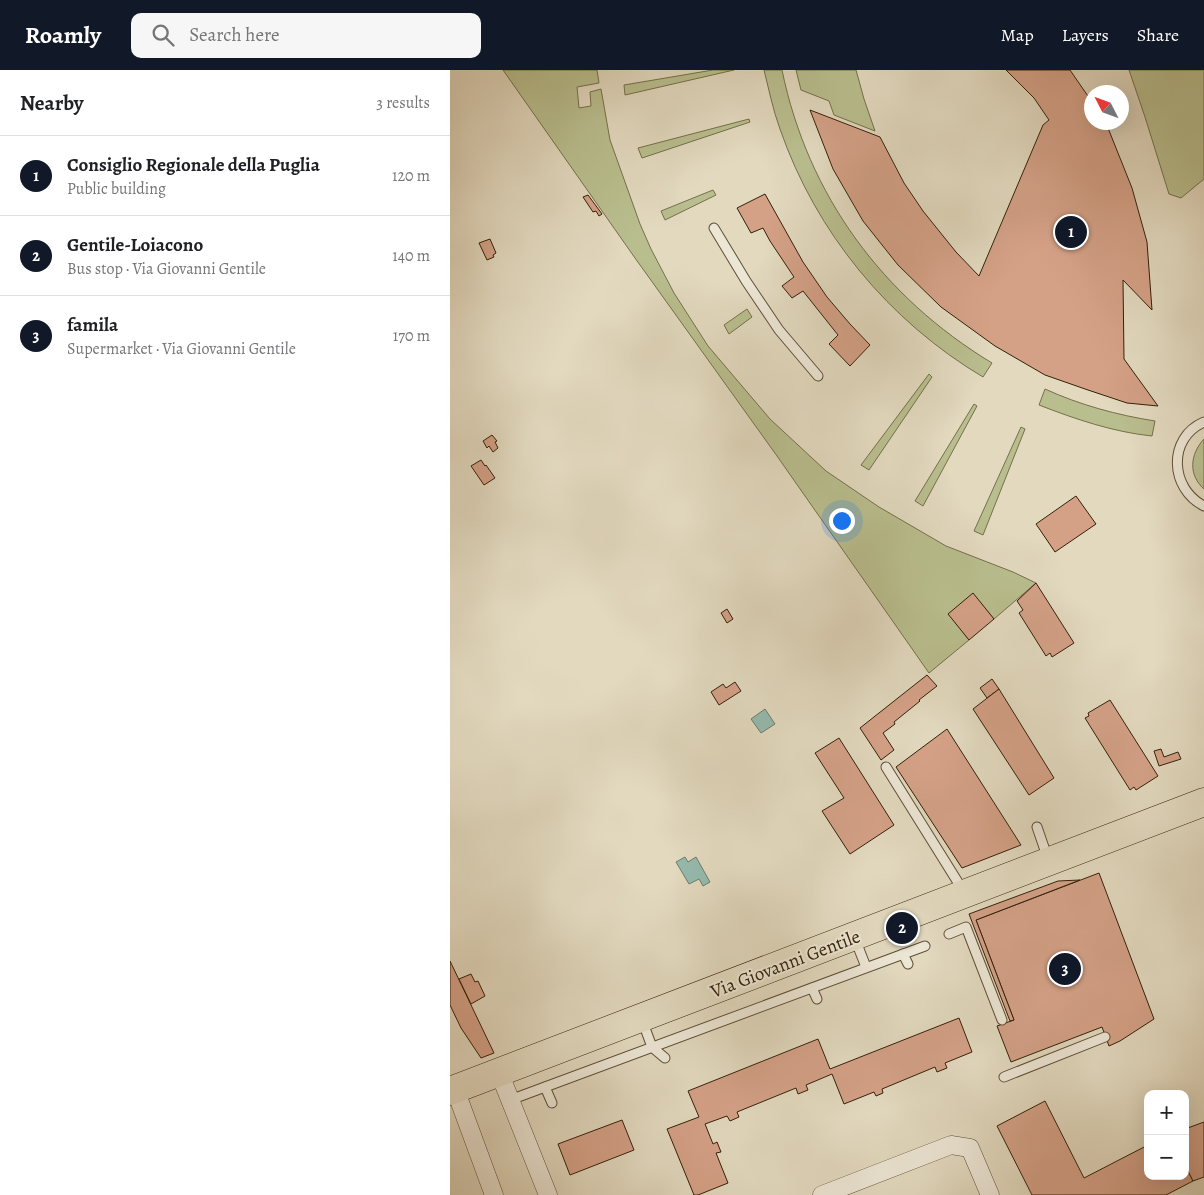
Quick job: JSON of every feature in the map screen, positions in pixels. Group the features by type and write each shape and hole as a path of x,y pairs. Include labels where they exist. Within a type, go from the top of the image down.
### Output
{"main road":[{"name":"Via Giovanni Gentile","path":"452,1090 1204,802"}],"street":[{"path":"499,1072 548,1195"},
{"path":"452,1090 494,1195"},
{"path":"822,1195 951,1145 970,1148 990,1195"}],"lane":[{"path":"714,228 779,330 818,376"},
{"path":"1204,422 1189,433 1181,445 1177,459 1178,476 1185,490 1196,502 1204,506"},
{"path":"886,767 965,894"},
{"path":"1037,827 1049,861"},
{"path":"948,934 966,927 1002,1020"},
{"path":"854,936 866,968"},
{"path":"510,1100 924,946"},
{"path":"903,954 908,964"},
{"path":"812,988 817,999"},
{"path":"641,1018 652,1047 665,1058"},
{"path":"1004,1077 1105,1037"},
{"path":"545,1087 552,1102"}],"green space":[{"path":"503,70 597,70 599,83 577,87 579,108 591,106 590,92 601,89 610,140 651,249 674,293 708,346 770,419 826,471 879,507 946,546 1036,583 994,619 973,594 949,614 969,640 929,673"},
{"path":"713,70 734,70 625,95 624,85"},
{"path":"764,70 782,70 794,116 810,160 831,201 856,239 885,275 917,307 953,337 992,363 983,377 949,355 887,301 860,271 835,238 814,204 795,167 778,122"},
{"path":"796,70 856,70 875,131 834,115 829,101 801,90"},
{"path":"1129,70 1204,70 1204,179 1181,198 1169,194"},
{"path":"749,119 750,122 642,158 638,148"},
{"path":"713,190 716,195 665,220 661,211"},
{"path":"747,309 752,317 729,334 724,325"},
{"path":"929,374 932,377 869,470 861,465"},
{"path":"1045,389 1099,409 1155,421 1152,436 1094,424 1039,405"},
{"path":"974,404 977,406 923,506 915,501"},
{"path":"1021,427 1025,429 983,535 974,531"},
{"path":"1204,439 1204,489 1195,477 1193,464 1196,451"}],"water":[{"path":"765,709 775,724 761,733 751,719"},
{"path":"685,857 688,862 696,857 710,882 703,886 699,879 689,884 676,862"}],"building":[{"path":"1006,70 1070,70 1084,90 1084,130 1109,130 1132,188 1147,242 1152,310 1123,280 1124,359 1158,406 1127,403 1045,375 995,346 941,307 898,265 863,221 833,169 810,110 880,137 904,183 923,211 956,252 979,276 1043,125 1049,120 1034,98"},
{"path":"765,194 803,262 827,297 870,345 850,366 829,344 838,335 803,291 792,298 782,286 794,277 763,228 751,233 737,208"},
{"path":"588,195 602,214 599,216 596,211 593,212 583,197"},
{"path":"490,239 496,253 493,255 494,257 487,260 479,243"},
{"path":"492,435 497,441 495,442 498,448 493,452 489,446 487,448 483,441"},
{"path":"481,460 495,478 484,485 471,466"},
{"path":"1076,496 1096,524 1055,552 1036,524"},
{"path":"1036,583 1074,643 1052,657 1050,653 1046,656 1019,613 1023,610 1017,601"},
{"path":"973,593 994,619 969,640 948,614"},
{"path":"727,609 733,619 727,623 721,613"},
{"path":"927,675 937,686 883,733 894,750 881,760 860,728"},
{"path":"992,679 999,689 987,698 980,688"},
{"path":"735,682 741,691 719,705 711,692 723,684 726,688"},
{"path":"999,689 1054,778 1029,795 973,709"},
{"path":"1110,700 1158,776 1136,790 1134,787 1130,790 1085,718 1089,716 1088,713"},
{"path":"947,729 1021,845 962,868 896,767"},
{"path":"839,738 894,825 850,854 822,811 844,798 815,753"},
{"path":"1161,749 1164,757 1178,752 1181,759 1159,766 1154,751"},
{"path":"1099,873 1154,1019 1109,1046 1102,1027 1011,1062 997,1026 1014,1020 976,920"},
{"path":"1080,880 976,920 1014,1020 1010,1021 969,914 1058,881"},
{"path":"450,961 494,1053 481,1058 461,1028 450,1005"},
{"path":"471,974 475,982 478,981 485,996 471,1004 459,979"},
{"path":"959,1018 972,1052 945,1063 947,1068 937,1072 935,1067 882,1089 883,1093 876,1096 874,1092 844,1104 832,1074 806,1085 808,1090 798,1094 796,1088 737,1112 739,1117 730,1121 727,1116 705,1124 713,1144 717,1142 721,1152 716,1153 728,1183 694,1195 667,1129 699,1117 688,1091 818,1039 830,1069"},
{"path":"1045,1101 1084,1178 1144,1147 1144,1180 1189,1180 1189,1173 1193,1181 1166,1195 1032,1195 997,1126"},
{"path":"622,1120 634,1150 570,1175 558,1144"},
{"path":"1204,1122 1204,1177 1193,1181 1189,1173 1189,1128"}],"place":[{"name":"Consiglio Regionale della Puglia","path":"1071,232"},
{"name":"Gentile-Loiacono","path":"902,928"},
{"name":"famila","path":"1065,969"}]}
